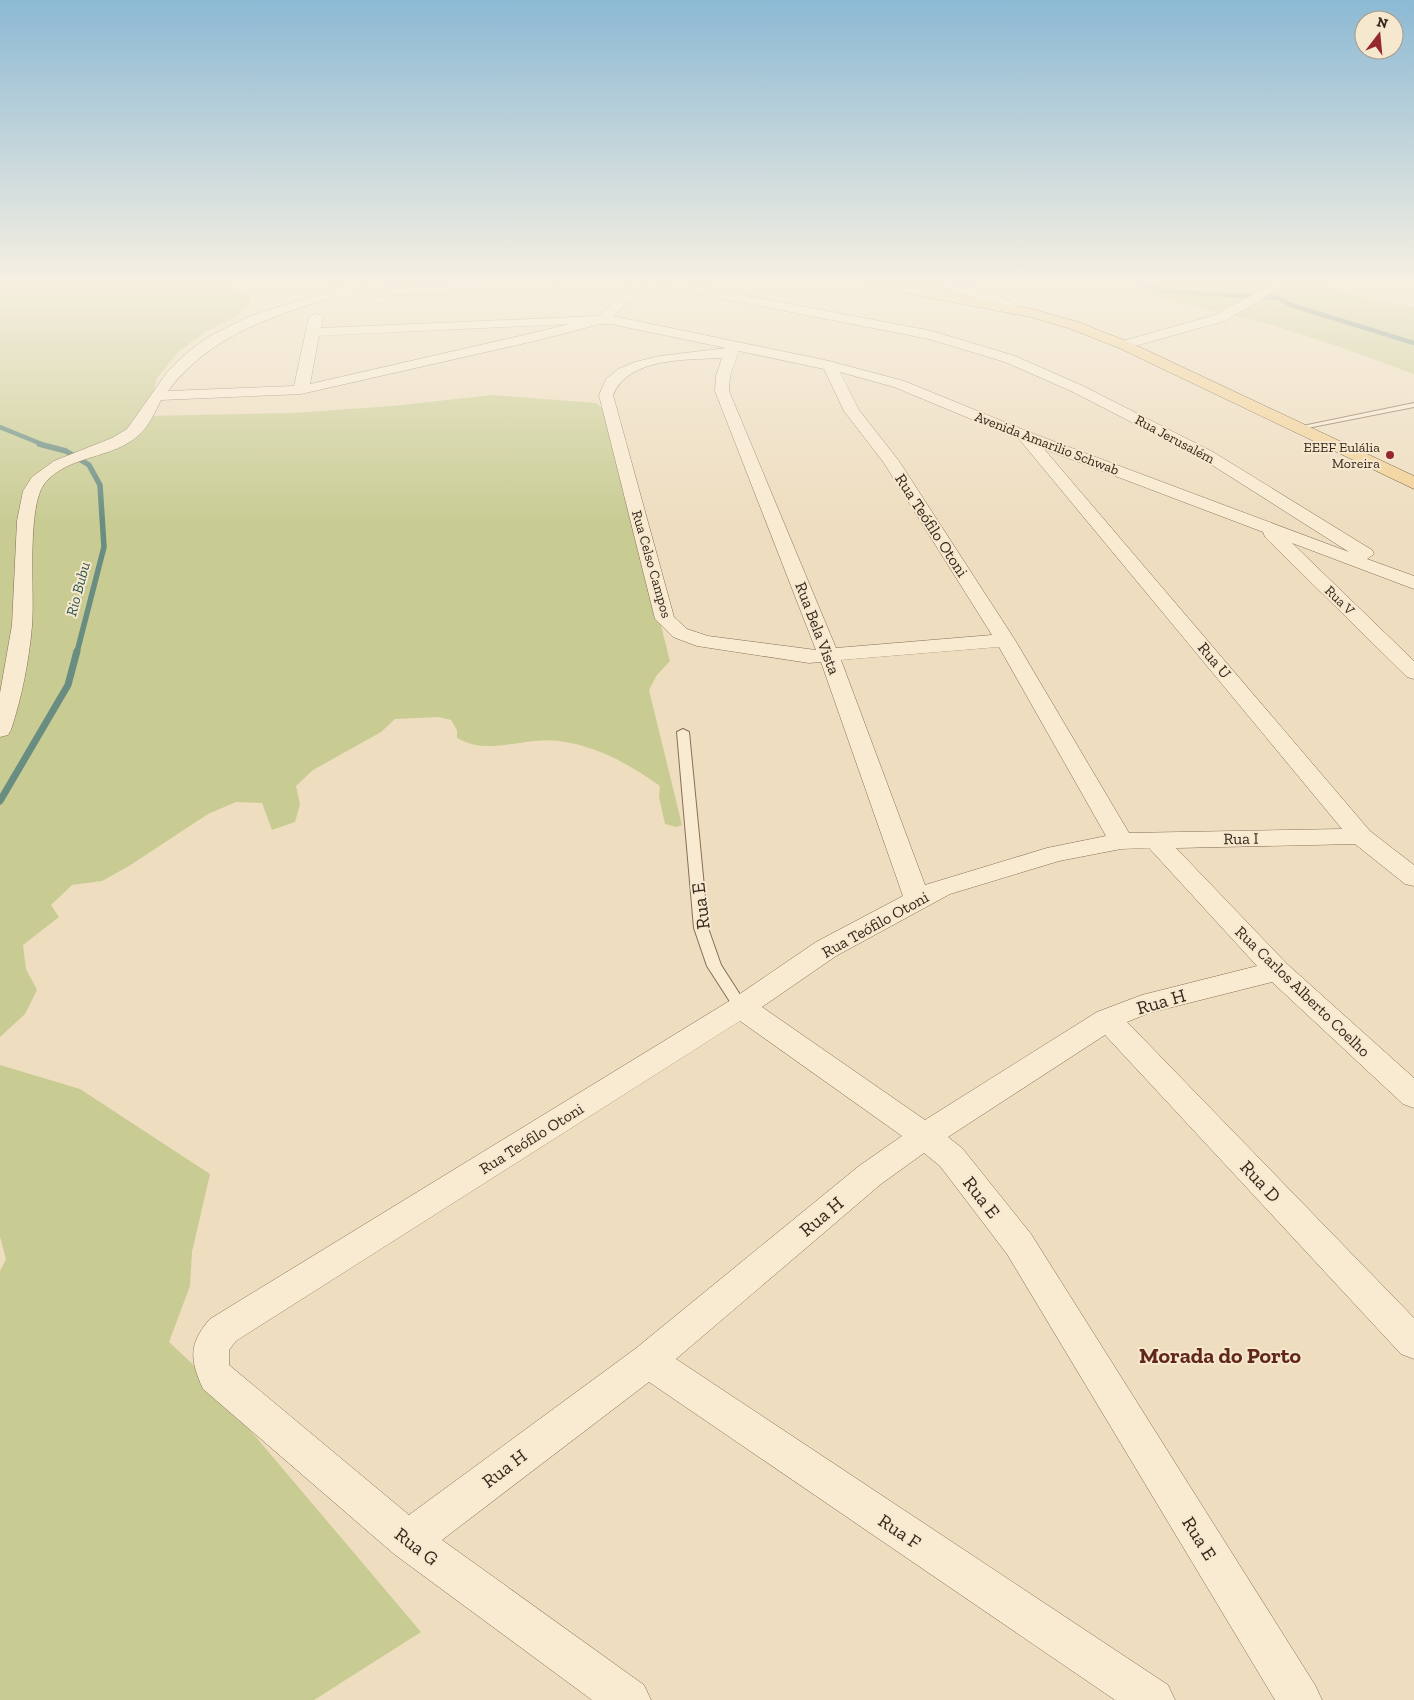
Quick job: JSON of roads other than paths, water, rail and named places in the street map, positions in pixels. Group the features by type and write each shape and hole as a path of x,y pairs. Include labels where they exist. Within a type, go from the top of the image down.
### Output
{"main road":[{"path":"1162,363 1414,484"}],"street":[{"path":"0,730 17,660 23,612 24,543 34,484 42,476 58,466 120,440 137,430 157,396 185,363"},
{"path":"301,390 307,363"},
{"path":"157,396 301,390 419,363"},
{"name":"Rua Celso Campos","path":"647,363 617,377 607,389 606,395 665,619 680,633 704,642 793,655 829,656 1005,640"},
{"name":"Rua Bela Vista","path":"728,363 723,376 722,391 829,656 917,899"},
{"name":"Avenida Amarilio Schwab","path":"821,363 860,372 899,384 1266,528 1407,580"},
{"name":"Rua Jerusalém","path":"1020,363 1078,388 1207,455 1407,580"},
{"name":"Rua Teófilo Otoni","path":"216,1377 210,1364 208,1353 215,1338 223,1330 741,1007 826,949 917,899 970,878 1056,854 1121,841 1005,640 891,461 852,411 829,365"},
{"name":"Rua U","path":"1023,434 1361,836 1414,878"},
{"name":"Rua V","path":"1266,528 1414,673"},
{"name":"Rua I","path":"1121,841 1361,836"},
{"name":"Rua Carlos Alberto Coelho","path":"1154,839 1277,971 1414,1096"},
{"name":"Rua H","path":"408,1540 648,1362 870,1175 925,1136 1107,1019 1142,1005 1277,971"},
{"name":"Rua E","path":"741,1007 925,1136 951,1157 1019,1244 1300,1700"},
{"name":"Rua D","path":"1107,1019 1414,1344"},
{"name":"Rua F","path":"648,1362 1152,1700"},
{"name":"Rua G","path":"216,1377 408,1540 629,1700"}],"lane":[{"path":"1297,428 1414,405"},
{"name":"Rua E","path":"683,732 701,928 714,966 741,1007"}],"waterway":[{"name":"Rio Bubu","path":"0,427 44,445"},
{"name":"Rio Bubu","path":"39,444 66,451 89,465 100,485 104,547 77,652"},
{"name":"Rio Bubu","path":"0,801 68,685 77,651"}],"place":[{"name":"EEEF Eulália Moreira","path":"1390,455"}],"district":[{"name":"Morada do Porto","path":"1220,1355"}]}
